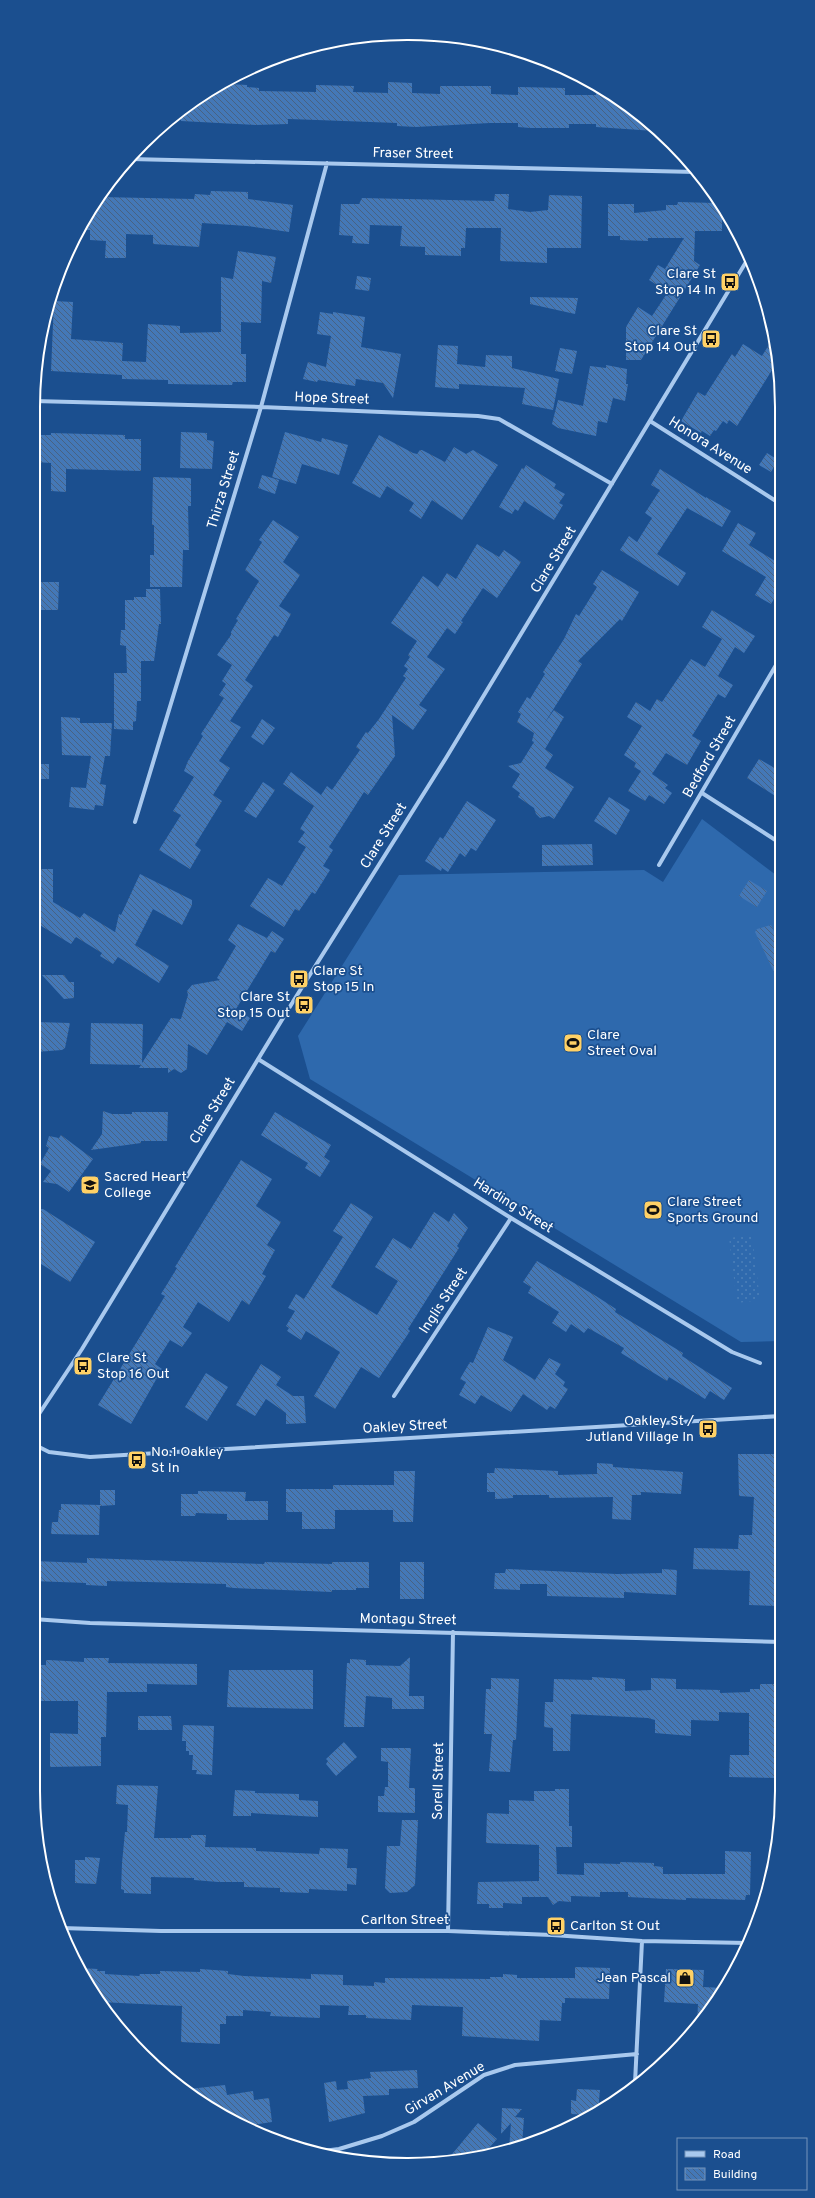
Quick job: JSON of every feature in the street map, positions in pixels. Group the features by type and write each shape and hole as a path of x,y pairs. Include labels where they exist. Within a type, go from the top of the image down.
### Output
{"street":[{"name":"Fraser Street","path":"137,159 689,172"},
{"name":"Thirza Street","path":"135,822 261,407 326,163"},
{"name":"Clare Street","path":"40,1413 82,1349 258,1059 450,752 745,263"},
{"name":"Hope Street","path":"40,401 261,407 478,416 500,419 612,484"},
{"name":"Honora Avenue","path":"650,421 775,500"},
{"name":"Bedford Street","path":"659,865 775,667"},
{"path":"702,793 775,840"},
{"name":"Harding Street","path":"258,1059 511,1218 732,1352 760,1363"},
{"name":"Inglis Street","path":"394,1396 511,1218"},
{"name":"Oakley Street","path":"40,1448 49,1452 90,1457 775,1416"},
{"name":"Montagu Street","path":"40,1619 90,1623 775,1642"},
{"name":"Sorell Street","path":"448,1931 452,1632"},
{"name":"Carlton Street","path":"67,1928 161,1931 448,1931 552,1934 642,1941 742,1943"},
{"path":"635,2079 642,1941"},
{"name":"Girvan Avenue","path":"332,2150 382,2136 414,2122 484,2076 515,2066 637,2054"}],"shaded area":[{"name":"Clare Street Sports Ground","path":"702,819 775,874 775,1341 741,1342 310,1079 298,1036 399,875 644,870 663,882"},
{"path":"752,1235 760,1300 737,1303 729,1238"}],"building":[{"path":"388,82 412,83 412,93 440,94 440,86 491,86 491,94 518,95 518,87 565,88 565,95 596,95 596,92 612,102 650,131 596,127 596,124 569,124 569,128 530,128 518,127 518,123 416,127 397,126 397,123 288,119 288,124 256,125 181,121 181,118 203,102 233,84 247,85 247,87 259,88 259,91 316,92 316,85 354,86 353,92 388,93"},
{"path":"211,191 248,192 248,199 293,205 289,232 247,226 202,223 199,247 153,244 153,235 126,234 126,258 105,258 106,241 90,240 90,230 86,230 106,197 194,199 195,194 210,195"},
{"path":"495,194 509,194 508,209 530,212 548,210 549,195 582,196 581,248 547,248 547,263 500,261 501,228 466,228 465,248 461,248 461,256 425,255 425,247 400,246 402,226 370,225 369,244 352,243 353,236 339,235 341,204 359,204 362,198 494,201"},
{"path":"678,202 713,203 722,218 722,231 695,231 694,261 700,265 641,360 626,360 626,327 638,307 652,316 668,292 649,280 658,265 665,269 684,238 648,238 648,241 620,240 620,236 608,236 608,204 634,204 634,213 666,210 666,205 677,205"},
{"path":"238,251 276,257 271,283 262,281 261,323 241,322 241,354 246,354 246,382 233,382 232,385 168,384 168,380 122,379 122,375 51,371 54,310 56,301 73,302 71,339 123,343 122,361 146,362 148,324 180,326 180,333 221,332 221,277 233,279"},
{"path":"357,276 371,278 369,291 355,289"},
{"path":"530,297 578,298 575,314 530,304"},
{"path":"320,312 333,314 333,312 365,317 361,347 401,354 393,398 383,383 356,379 355,386 303,379 308,362 326,367 331,336 317,334"},
{"path":"743,344 762,356 769,344 773,369 737,426 729,420 727,424 723,421 716,431 714,430 710,436 702,431 701,433 681,421 698,392 705,396 732,354 735,357"},
{"path":"438,345 458,346 457,364 485,367 486,355 512,356 512,368 559,379 553,410 522,404 525,388 459,384 459,389 435,387"},
{"path":"560,348 577,351 572,374 555,371"},
{"path":"606,365 627,369 626,384 628,384 625,401 613,398 607,423 598,421 596,436 558,428 552,424 558,400 583,406 590,366 606,368"},
{"path":"181,432 207,433 207,440 214,441 212,469 180,468"},
{"path":"285,432 321,442 322,438 348,445 339,475 302,464 296,484 272,477"},
{"path":"51,433 125,435 125,439 141,439 141,471 66,469 66,492 51,491 51,463 40,462 40,435 51,435"},
{"path":"379,435 413,453 417,454 420,450 422,450 445,462 454,447 466,454 473,450 498,465 462,520 432,500 421,519 409,511 414,503 387,486 380,498 352,483"},
{"path":"767,453 775,458 775,465 771,472 759,465"},
{"path":"526,465 556,484 554,488 565,494 559,503 563,505 554,520 524,501 518,511 515,509 512,514 499,507 522,468 524,469"},
{"path":"660,469 706,498 731,511 722,527 687,508 657,554 686,573 678,586 620,550 629,536 637,542 652,518 645,513 660,490 651,485"},
{"path":"262,475 279,480 275,494 258,488"},
{"path":"153,477 191,478 191,506 188,506 189,550 183,550 182,587 150,587 150,555 154,555 154,525 152,525"},
{"path":"273,520 299,537 283,562 300,575 279,606 291,614 278,637 274,635 245,680 253,686 230,721 241,727 219,761 230,768 213,795 222,801 195,845 201,850 190,869 159,850 181,815 173,811 194,777 184,771 188,761 203,736 201,734 224,698 219,695 226,684 222,681 232,665 217,655 231,635 231,632 238,620 236,619 259,581 245,570 262,542 259,540"},
{"path":"738,523 756,533 749,545 775,561 775,598 771,604 755,595 766,577 722,551"},
{"path":"477,544 499,557 504,550 521,562 497,598 483,588 461,621 463,622 455,634 447,628 427,657 445,669 419,705 427,710 413,730 392,715 395,756 368,795 364,792 329,847 333,850 323,866 330,870 315,894 312,892 299,911 295,909 284,927 250,906 268,878 282,886 306,847 298,842 305,832 300,829 314,806 283,784 291,772 321,795 327,786 332,790 360,750 356,747 366,732 368,733 379,719 406,678 403,676 408,669 404,666 410,657 408,655 417,641 391,623 423,576 438,587 447,573 456,579"},
{"path":"602,570 639,592 622,621 620,619 578,661 582,664 544,724 554,710 564,717 545,749 553,755 545,768 574,787 554,819 549,816 540,818 536,814 534,808 518,797 520,793 512,787 520,774 508,766 521,763 534,742 532,741 534,733 517,722 521,714 518,712 527,697 530,699 545,674 543,672 564,639 576,614 579,616 597,587 593,584"},
{"path":"40,582 59,582 58,610 40,610"},
{"path":"146,589 160,589 161,624 159,624 154,661 141,661 141,701 137,701 136,721 133,722 133,730 114,729 114,673 127,673 126,646 120,645 121,630 125,630 125,600 134,600 134,597 146,597"},
{"path":"712,610 755,636 744,653 735,647 718,676 733,685 725,698 718,694 692,736 701,741 687,765 666,753 652,774 668,785 665,788 672,793 664,804 649,795 645,801 628,791 641,771 634,767 636,763 624,755 642,726 627,717 636,702 650,711 657,699 662,702 691,659 705,667 722,639 702,627"},
{"path":"61,717 80,718 80,723 112,723 110,756 105,756 100,784 106,785 103,806 95,805 94,810 69,807 71,787 86,788 91,756 62,755"},
{"path":"262,719 275,728 263,745 251,737"},
{"path":"759,759 775,768 775,796 747,778"},
{"path":"40,764 49,764 49,779 40,779"},
{"path":"263,782 275,790 256,818 244,811"},
{"path":"609,797 630,810 616,835 594,821"},
{"path":"467,801 496,820 476,851 471,848 465,857 460,853 448,872 442,868 441,871 425,861 440,837 443,839"},
{"path":"592,844 593,865 542,866 542,845"},
{"path":"40,869 53,869 53,902 80,918 84,913 115,932 119,914 121,915 140,874 192,900 192,905 182,925 153,909 135,945 169,966 159,983 118,957 113,964 100,956 102,953 76,937 71,944 40,925"},
{"path":"749,880 767,891 757,907 739,896"},
{"path":"238,924 267,938 272,931 284,939 275,953 271,951 236,1009 250,1018 242,1031 227,1022 207,1055 188,1044 187,1069 181,1073 174,1069 168,1073 168,1068 139,1068 141,1065 90,1064 91,1023 143,1024 142,1063 171,1018 181,1019 188,995 187,991 192,985 220,980 217,978 236,946 228,940"},
{"path":"771,925 775,933 775,974 755,932 757,929"},
{"path":"42,975 64,975 69,982 74,982 74,998 64,999"},
{"path":"40,1022 70,1023 65,1048 62,1050 40,1052"},
{"path":"103,1111 112,1114 132,1114 132,1112 168,1112 167,1141 141,1141 141,1143 91,1150 102,1134"},
{"path":"275,1112 331,1145 324,1157 330,1161 320,1177 305,1168 308,1163 261,1135"},
{"path":"61,1135 93,1159 69,1192 57,1184 43,1182 51,1171 40,1164 49,1148 46,1146 49,1136 59,1138"},
{"path":"241,1160 272,1179 256,1206 281,1222 267,1245 275,1250 262,1274 266,1276 249,1305 242,1300 229,1322 198,1302 183,1327 192,1333 182,1347 170,1340 155,1364 162,1369 131,1424 98,1405 165,1296 161,1294 177,1268 175,1267"},
{"path":"351,1203 373,1217 331,1287 377,1315 398,1281 375,1267 393,1238 411,1249 434,1212 449,1222 454,1213 468,1228 457,1246 459,1248 408,1329 410,1331 379,1378 361,1367 335,1409 314,1396 340,1352 306,1331 301,1340 287,1331 289,1328 286,1326 295,1311 288,1308 296,1294 304,1299 343,1237 333,1231"},
{"path":"40,1209 43,1209 95,1242 70,1282 40,1263"},
{"path":"537,1261 616,1309 615,1312 683,1353 682,1356 732,1388 724,1400 710,1391 705,1399 669,1377 667,1381 621,1353 624,1348 588,1328 584,1333 571,1324 566,1332 552,1323 559,1312 528,1293 531,1287 523,1282"},
{"path":"488,1327 513,1337 503,1360 535,1380 549,1358 561,1364 555,1374 565,1382 563,1386 568,1389 555,1409 550,1406 547,1410 523,1394 511,1412 481,1395 475,1404 459,1395 466,1382 460,1379 470,1362 473,1363"},
{"path":"261,1364 281,1377 276,1385 293,1396 304,1396 306,1423 286,1424 286,1413 266,1399 255,1416 236,1405"},
{"path":"206,1373 228,1387 207,1421 185,1407"},
{"path":"738,1454 775,1454 775,1606 749,1605 750,1571 693,1569 694,1548 738,1549 739,1535 752,1535 754,1497 739,1496"},
{"path":"597,1463 613,1464 613,1467 683,1472 681,1494 641,1492 641,1495 632,1495 631,1520 612,1519 613,1497 549,1498 549,1495 513,1495 513,1498 495,1499 495,1492 487,1492 487,1473 494,1473 495,1468 558,1471 558,1475 597,1474"},
{"path":"394,1471 415,1471 413,1522 393,1522 393,1510 335,1510 335,1529 302,1529 302,1512 286,1512 286,1489 333,1489 333,1485 394,1485"},
{"path":"100,1490 115,1490 115,1505 100,1506"},
{"path":"198,1491 246,1492 245,1501 268,1501 268,1520 227,1520 227,1514 196,1513 195,1516 181,1516 181,1494 198,1494"},
{"path":"61,1504 100,1505 99,1535 51,1534 52,1522 58,1522"},
{"path":"87,1558 264,1564 265,1562 332,1564 332,1562 369,1562 369,1588 356,1588 356,1590 332,1590 332,1592 234,1588 226,1587 226,1584 107,1581 107,1586 86,1585 86,1583 40,1581 40,1561 87,1563"},
{"path":"400,1562 424,1562 424,1599 400,1599"},
{"path":"506,1569 617,1574 662,1573 662,1569 677,1570 676,1595 624,1592 624,1598 547,1596 547,1584 520,1584 520,1590 494,1589 495,1573 505,1573"},
{"path":"410,1657 409,1696 424,1696 424,1709 392,1709 392,1698 366,1696 364,1727 344,1727 347,1663 350,1663 350,1659 366,1660 366,1665 400,1666"},
{"path":"84,1658 109,1658 108,1663 197,1664 197,1685 147,1684 147,1692 107,1692 106,1737 101,1737 101,1766 50,1767 50,1733 78,1734 78,1701 40,1701 40,1665 46,1665 46,1660 84,1662"},
{"path":"229,1670 313,1670 313,1709 227,1707"},
{"path":"592,1677 625,1679 625,1691 651,1690 651,1678 676,1679 676,1689 720,1690 720,1693 750,1692 750,1689 760,1689 760,1684 775,1684 775,1778 729,1777 730,1755 749,1755 749,1713 719,1712 719,1721 691,1720 691,1736 655,1733 655,1720 648,1718 571,1714 570,1751 553,1751 553,1728 544,1727 545,1702 553,1702 554,1679 592,1680"},
{"path":"491,1678 519,1679 516,1740 513,1740 510,1772 489,1771 492,1734 484,1734 486,1689 491,1689"},
{"path":"138,1716 171,1716 172,1730 138,1730"},
{"path":"183,1725 214,1726 212,1775 196,1774 197,1770 192,1770 193,1755 189,1755 189,1751 186,1751 186,1741 182,1741"},
{"path":"344,1742 357,1757 336,1776 326,1764 328,1761 326,1759"},
{"path":"381,1748 411,1748 409,1788 415,1788 415,1813 378,1812 378,1796 384,1796 385,1787 388,1787 388,1762 381,1761"},
{"path":"117,1785 158,1786 154,1838 191,1838 191,1835 206,1835 205,1847 256,1848 256,1851 319,1854 320,1848 348,1849 347,1868 357,1868 356,1885 347,1884 347,1891 309,1889 309,1893 280,1892 280,1888 244,1887 244,1882 218,1882 194,1880 194,1878 151,1877 151,1894 124,1893 124,1890 121,1889 122,1863 125,1832 127,1832 128,1805 116,1804"},
{"path":"555,1789 569,1789 569,1826 572,1826 572,1847 556,1847 557,1874 584,1875 584,1863 620,1864 620,1862 654,1863 654,1866 663,1867 663,1874 725,1874 725,1851 751,1852 750,1895 746,1895 745,1900 686,1898 686,1900 628,1897 628,1892 600,1892 600,1897 571,1896 571,1902 559,1901 553,1905 548,1897 522,1897 522,1904 503,1903 503,1908 489,1908 489,1904 477,1904 478,1882 539,1881 539,1845 486,1843 487,1813 509,1814 509,1800 534,1801 534,1791 555,1791"},
{"path":"235,1790 255,1791 255,1793 299,1794 299,1800 318,1801 318,1817 251,1813 251,1816 233,1816"},
{"path":"402,1820 418,1820 415,1885 407,1892 390,1893 385,1888 387,1846 400,1846"},
{"path":"85,1857 100,1858 96,1884 75,1883 75,1860 85,1860"},
{"path":"575,1967 610,1968 609,1999 565,1998 565,2003 562,2003 561,2021 540,2020 539,2041 462,2036 463,2007 412,2005 411,2020 366,2018 366,2015 348,2015 349,2006 320,2005 320,2018 270,2016 271,2012 243,2010 243,2016 226,2016 226,2024 220,2024 220,2044 181,2042 182,2006 107,2002 86,1968 105,1971 105,1974 139,1976 140,1974 160,1974 160,1971 200,1972 200,1969 228,1971 228,1974 244,1976 311,1979 311,1974 343,1975 343,1985 374,1986 374,1982 385,1983 385,1978 490,1979 490,1977 503,1977 503,1974 517,1975 517,1978 575,1978"},
{"name":"Jean Pascal","path":"666,1969 704,1970 703,1987 718,1988 697,2016 698,2004 664,2002"},
{"path":"417,2070 418,2088 389,2089 389,2095 363,2096 365,2113 329,2122 324,2083 336,2081 337,2090 348,2089 347,2081 371,2078 370,2072"},
{"path":"225,2085 227,2095 253,2091 254,2100 269,2098 272,2122 255,2125 224,2109 193,2089"},
{"path":"577,2089 600,2090 599,2104 581,2114 571,2114 571,2100 576,2101"},
{"path":"502,2108 522,2109 515,2117 524,2118 522,2139 509,2143 511,2123 501,2134"},
{"path":"478,2123 497,2139 488,2149 451,2155"}],"place":[{"name":"Clare St Stop 14 In","path":"730,282"},
{"name":"Clare St Stop 14 Out","path":"711,339"},
{"name":"Clare St Stop 15 In","path":"299,979"},
{"name":"Clare St Stop 15 Out","path":"304,1005"},
{"name":"Clare Street Oval","path":"573,1043"},
{"name":"Sacred Heart College","path":"90,1185"},
{"name":"Clare Street Sports Ground","path":"653,1210"},
{"name":"Clare St Stop 16 Out","path":"83,1366"},
{"name":"Oakley St / Jutland Village In","path":"708,1429"},
{"name":"No.1 Oakley St In","path":"137,1460"},
{"name":"Carlton St Out","path":"556,1926"},
{"name":"Jean Pascal","path":"685,1978"}]}
